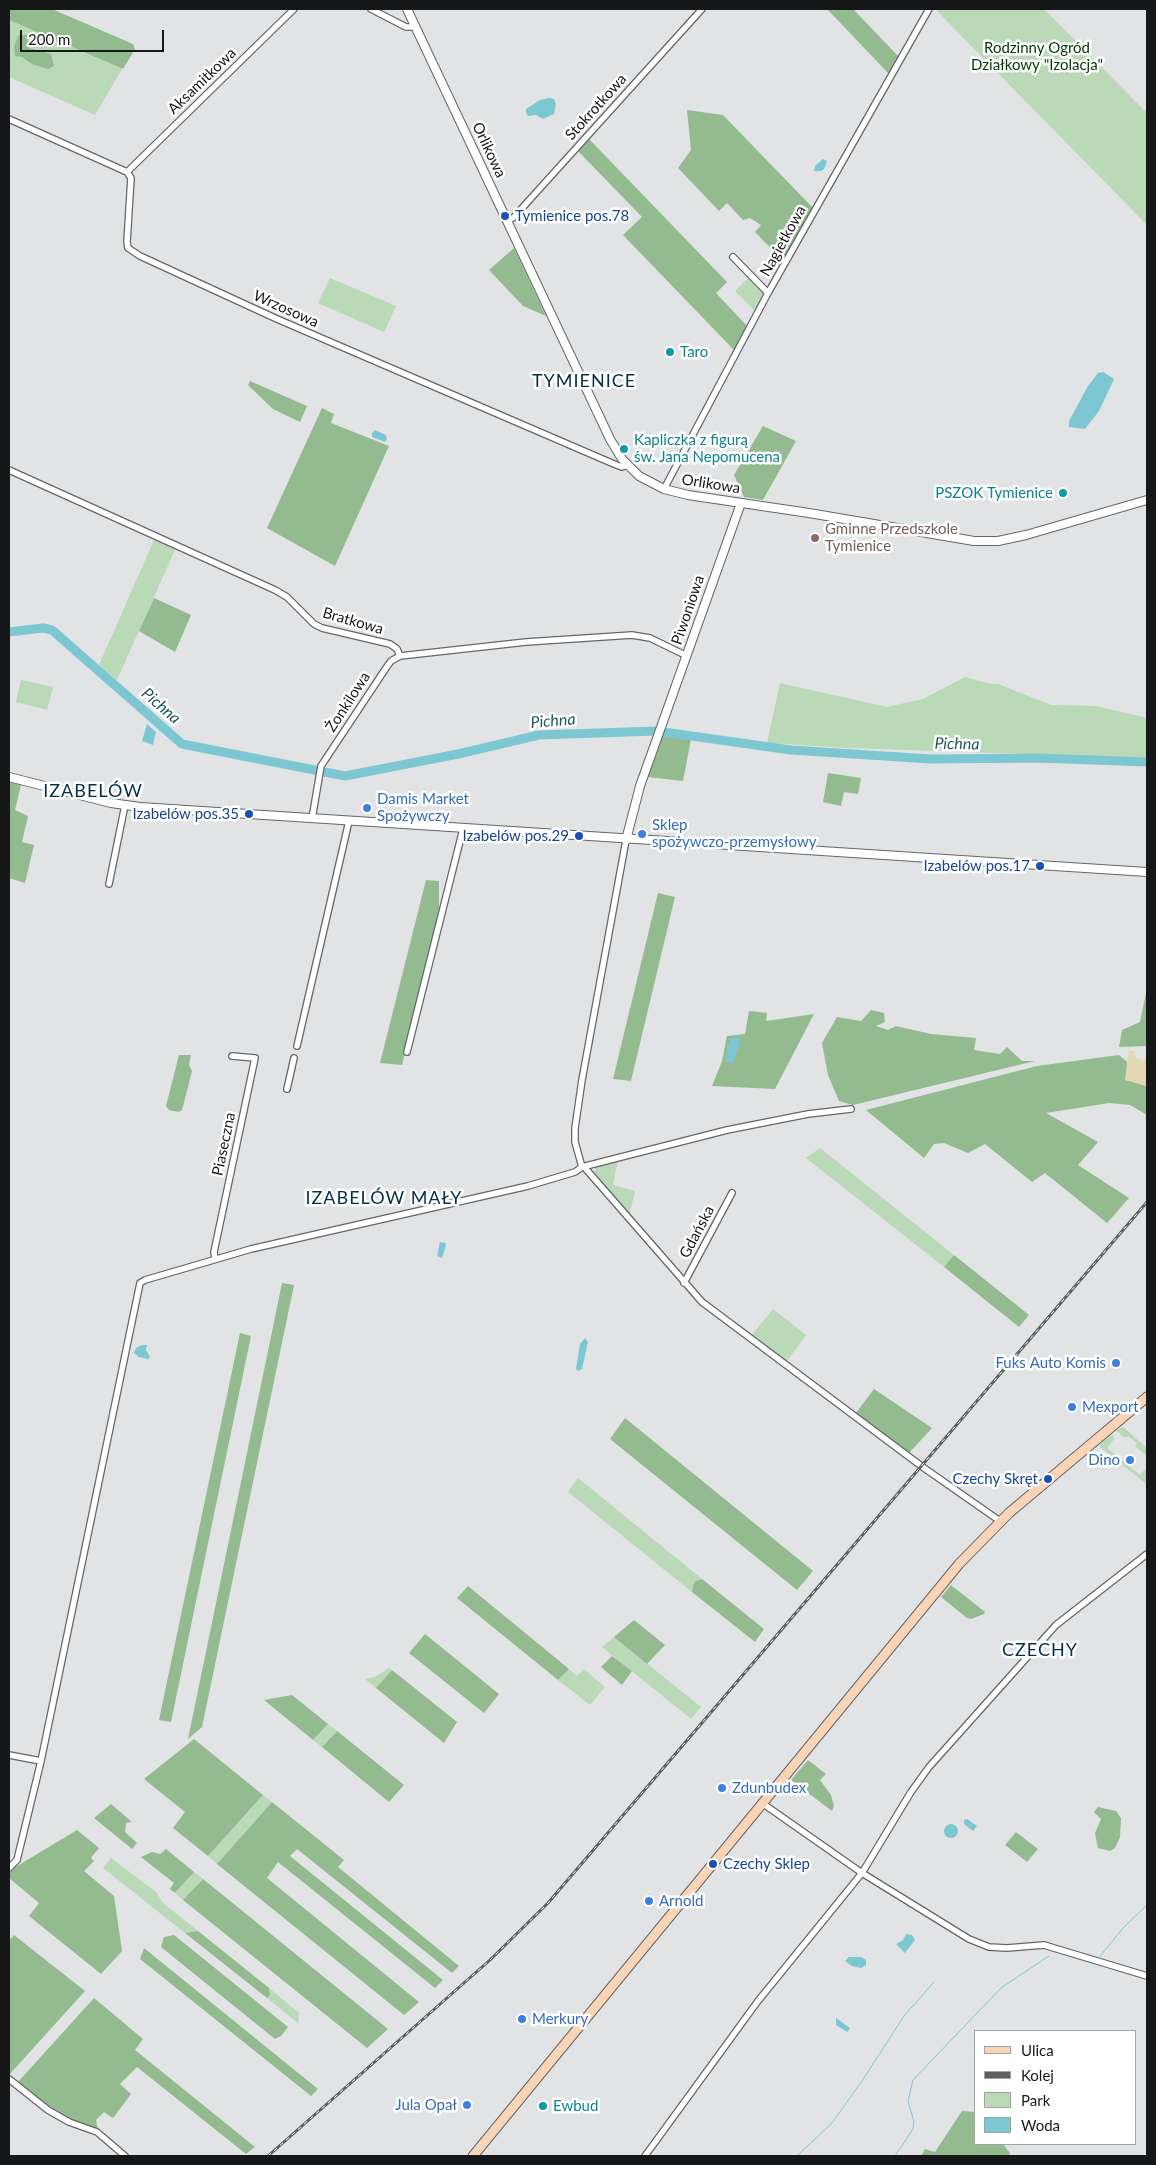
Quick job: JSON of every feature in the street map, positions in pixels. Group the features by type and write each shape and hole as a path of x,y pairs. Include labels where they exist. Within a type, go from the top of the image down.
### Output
{"main road":[{"path":"473,2156 942,1583 1000,1521 1147,1397"}],"street":[{"name":"Aksamitkowa","path":"127,172 294,9"},
{"path":"371,9 406,27 416,27"},
{"name":"Orlikowa","path":"407,9 610,438 628,465 639,476 664,489 688,495 986,542 1026,535 1147,500"},
{"name":"Stokrotkowa","path":"508,221 514,217 702,9"},
{"name":"Nagietkowa","path":"664,489 768,293 929,9"},
{"path":"9,119 127,172"},
{"name":"Wrzosowa","path":"127,172 131,178 127,242 128,248 133,252 277,319 614,464 622,467 628,465"},
{"path":"733,257 768,293"},
{"name":"Bratkowa","path":"9,470 274,590 287,598 314,624 322,628 390,644 397,649 400,656"},
{"name":"Piwoniowa","path":"626,840 640,786 740,503"},
{"path":"400,656 526,642 632,635 650,638 687,656"},
{"name":"Żonkilowa","path":"312,819 321,766 391,661 400,656"},
{"path":"9,776 125,805 626,840 1147,872"},
{"path":"109,884 125,805"},
{"path":"297,1046 349,821"},
{"path":"407,1052 463,829"},
{"path":"626,840 576,1118 576,1142 583,1168 684,1283 708,1306 924,1468 1000,1521"},
{"name":"Piaseczna","path":"215,1259 214,1252 255,1058 232,1056"},
{"path":"287,1090 294,1058"},
{"path":"9,1868 17,1860 41,1761 138,1286 144,1280 251,1249 528,1186 583,1168 751,1124 851,1109"},
{"name":"Gdańska","path":"684,1283 732,1193"},
{"path":"645,2156 758,2001 862,1873 911,1792 929,1767 1056,1625 1147,1554"},
{"path":"9,1755 41,1761"},
{"path":"762,1803 862,1873 969,1939 989,1947 1007,1948 1044,1945 1147,1976"},
{"path":"9,2079 48,2110 69,2122 97,2132 125,2156"}],"green space":[{"path":"10,9 52,9 133,44 135,49 123,69 9,20"},
{"path":"827,9 853,9 899,57 889,74"},
{"name":"Rodzinny Ogród Działkowy \"Izolacja\"","path":"935,9 1044,9 1147,113 1147,225"},
{"path":"9,20 122,69 95,115 9,77","holes":["27,35 29,48 47,54 32,64 22,56"]},
{"path":"19,35 27,35 29,48 51,54 54,66 48,69 32,64 22,57 15,56 14,46"},
{"path":"687,110 723,115 814,209 784,262 755,232 761,225 750,218 743,220 727,203 719,211 678,168 691,150"},
{"path":"588,138 727,282 716,293 747,326 734,350 623,235 642,217 577,150"},
{"path":"514,248 546,316 523,306 489,270"},
{"path":"749,277 766,295 756,312 735,291"},
{"path":"330,278 396,306 384,332 318,303"},
{"path":"250,381 307,406 300,422 273,409 248,385"},
{"path":"322,408 334,414 331,423 389,446 335,566 267,528"},
{"path":"763,426 796,441 763,500 744,497 734,475"},
{"path":"154,540 175,550 117,680 99,665"},
{"path":"154,598 191,615 175,652 139,631"},
{"path":"965,677 990,684 998,684 1051,705 1097,706 1147,718 1147,758 848,748 767,743 780,683 887,707 923,699"},
{"path":"21,680 53,687 47,710 16,702"},
{"path":"662,735 691,739 683,781 648,777"},
{"path":"828,773 861,778 858,794 844,792 841,806 823,802"},
{"path":"9,782 21,785 15,810 28,816 22,842 34,845 25,883 9,878"},
{"path":"426,880 439,881 439,915 402,1065 380,1063"},
{"path":"658,893 675,897 631,1081 613,1079"},
{"path":"1147,988 1147,1046 1119,1047 1122,1030 1140,1022"},
{"path":"871,1010 884,1013 885,1022 876,1026 888,1030 896,1026 931,1034 976,1038 974,1050 1000,1054 1007,1047 1022,1061 1035,1061 853,1105 839,1101 828,1075 822,1043 837,1017 861,1021"},
{"path":"749,1011 767,1013 766,1021 814,1014 775,1089 712,1086 722,1061 727,1036 745,1034"},
{"path":"179,1055 191,1055 189,1065 192,1071 182,1110 179,1112 169,1110 166,1106"},
{"path":"1119,1055 1127,1062 1126,1080 1147,1086 1147,1115 1130,1105 1109,1103 1046,1113 1098,1142 1078,1165 1129,1198 1107,1223 1045,1173 1032,1182 985,1144 968,1153 944,1143 934,1144 924,1158 866,1110 1037,1066"},
{"path":"820,1148 954,1255 944,1267 806,1158"},
{"path":"618,1160 613,1185 635,1191 629,1216 594,1175 595,1167"},
{"path":"954,1255 1029,1315 1019,1327 944,1267"},
{"path":"282,1283 294,1285 202,1727 188,1739"},
{"path":"773,1309 806,1335 787,1361 751,1336"},
{"path":"240,1333 251,1336 171,1722 159,1720"},
{"path":"874,1389 932,1428 909,1453 856,1413"},
{"path":"625,1418 813,1571 797,1590 610,1439"},
{"path":"1123,1427 1147,1448 1147,1456 1135,1446 1137,1443 1129,1437 1123,1437 1116,1430"},
{"path":"1111,1435 1115,1438 1107,1448 1140,1475 1147,1467 1146,1484 1100,1447 1100,1444"},
{"path":"578,1478 702,1579 694,1582 692,1592 568,1492"},
{"path":"702,1579 764,1629 755,1642 692,1592 694,1582"},
{"path":"951,1585 985,1612 984,1614 971,1619 967,1618 941,1597"},
{"path":"468,1586 569,1669 558,1680 457,1598"},
{"path":"634,1620 665,1645 647,1664 614,1637"},
{"path":"425,1634 499,1694 484,1713 409,1653"},
{"path":"614,1637 701,1707 691,1719 602,1647"},
{"path":"612,1656 632,1671 622,1685 601,1667"},
{"path":"389,1668 392,1670 376,1688 365,1679 375,1677"},
{"path":"569,1669 577,1676 584,1669 605,1687 590,1705 558,1680"},
{"path":"392,1670 457,1722 444,1743 376,1688"},
{"path":"292,1695 328,1724 313,1740 264,1700"},
{"path":"328,1724 337,1731 322,1747 313,1740"},
{"path":"337,1731 404,1785 389,1802 322,1747"},
{"path":"194,1739 263,1795 208,1856 173,1828 185,1812 144,1779"},
{"path":"808,1760 826,1774 820,1780 831,1795 834,1806 832,1811 791,1780"},
{"path":"263,1795 272,1802 217,1864 208,1856"},
{"path":"272,1802 344,1860 338,1867 459,1966 452,1973 297,1849 290,1856 443,1980 435,1988 278,1862 267,1878 419,2002 404,2015 217,1864"},
{"path":"111,1804 132,1822 126,1823 125,1832 137,1843 132,1849 94,1818"},
{"path":"1098,1807 1116,1811 1121,1818 1120,1837 1115,1848 1110,1851 1098,1848 1095,1833 1101,1819 1094,1812"},
{"path":"77,1830 99,1848 91,1858 94,1861 84,1871 114,1896 122,1951 101,1974 29,1916 39,1903 9,1878 9,1871"},
{"path":"1016,1832 1038,1849 1027,1862 1005,1845"},
{"path":"166,1849 194,1872 175,1893 170,1889 174,1883 141,1857 152,1852 160,1854"},
{"path":"111,1858 156,1892 163,1903 198,1931 185,1933 103,1868"},
{"path":"194,1872 203,1879 183,1900 175,1893"},
{"path":"203,1879 388,2029 367,2048 183,1900"},
{"path":"198,1931 269,1988 270,1995 267,1998 185,1933"},
{"path":"14,1935 85,1991 9,2075 9,1941"},
{"path":"174,1935 288,2027 281,2036 275,2039 161,1947 164,1937"},
{"path":"144,1948 318,2089 311,2096 140,1959"},
{"path":"269,1988 299,2013 298,2023 267,1998 270,1995"},
{"path":"94,1998 143,2039 135,2050 255,2147 246,2154 137,2067 120,2084 131,2094 113,2118 104,2112 96,2120 98,2129 72,2120 49,2106 18,2082"},
{"path":"962,2111 974,2112 974,2145 1004,2145 1010,2153 1009,2156 921,2156 925,2149 935,2152"}],"sand":[{"path":"1129,1051 1134,1051 1136,1058 1143,1060 1147,1055 1147,1086 1125,1080"}],"water":[{"path":"554,99 556,104 554,114 543,119 536,115 528,116 526,109 540,100"},
{"path":"823,159 827,161 824,169 814,171 815,166"},
{"path":"1103,372 1114,379 1099,411 1085,429 1069,427 1069,421 1088,386 1098,373"},
{"path":"375,430 386,435 387,439 385,442 372,437 372,433"},
{"path":"147,724 156,732 153,745 142,741"},
{"path":"731,1038 739,1038 740,1042 733,1064 726,1061 727,1048"},
{"path":"440,1242 446,1245 442,1258 437,1256"},
{"path":"585,1338 588,1342 582,1369 578,1371 576,1369 580,1344"},
{"path":"147,1345 146,1350 150,1357 148,1359 139,1357 134,1353 136,1348"},
{"path":"967,1819 977,1826 973,1831 964,1824 964,1820"},
{"path":"948,1824 954,1824 958,1831 954,1838 948,1838 944,1834 944,1828"},
{"path":"906,1934 912,1935 915,1940 905,1953 896,1944 903,1940"},
{"path":"849,1957 861,1957 866,1960 866,1965 861,1968 852,1966 845,1961"},
{"path":"836,2018 850,2028 847,2032 836,2025"}],"waterway":[{"name":"Pichna","path":"9,632 43,628 52,630 182,744 345,776 458,754 539,735 656,731 791,750 931,759 1038,758 1147,762"},
{"path":"1100,1956 1124,1927 1147,1905"},
{"path":"895,2156 913,2129 914,2122 908,2101 913,2080 1001,1988 1049,1956"},
{"path":"797,2156 832,2123 904,2016 934,1982"}],"railway":[{"path":"268,2156 490,1960 548,1903 1147,1202"}],"place":[{"name":"Tymienice pos.78","path":"505,216"},
{"name":"Taro","path":"670,352"},
{"name":"Kapliczka z figurą św. Jana Nepomucena","path":"624,449"},
{"name":"PSZOK Tymienice","path":"1063,493"},
{"name":"Gminne Przedszkole Tymienice","path":"815,538"},
{"name":"Damis Market Spożywczy","path":"367,808"},
{"name":"Izabelów pos.35","path":"249,814"},
{"name":"Sklep spożywczo-przemysłowy","path":"642,834"},
{"name":"Izabelów pos.29","path":"579,836"},
{"name":"Izabelów pos.17","path":"1040,866"},
{"name":"Fuks Auto Komis","path":"1116,1363"},
{"name":"Mexport","path":"1072,1407"},
{"name":"Dino","path":"1130,1460"},
{"name":"Czechy Skręt","path":"1048,1479"},
{"name":"Zdunbudex","path":"722,1788"},
{"name":"Czechy Sklep","path":"713,1864"},
{"name":"Arnold","path":"649,1901"},
{"name":"Merkury","path":"522,2019"},
{"name":"Jula Opał","path":"467,2105"},
{"name":"Ewbud","path":"543,2106"}],"district":[{"name":"TYMIENICE","path":"584,381"},
{"name":"IZABELÓW","path":"93,791"},
{"name":"IZABELÓW MAŁY","path":"384,1198"},
{"name":"CZECHY","path":"1040,1650"}]}
